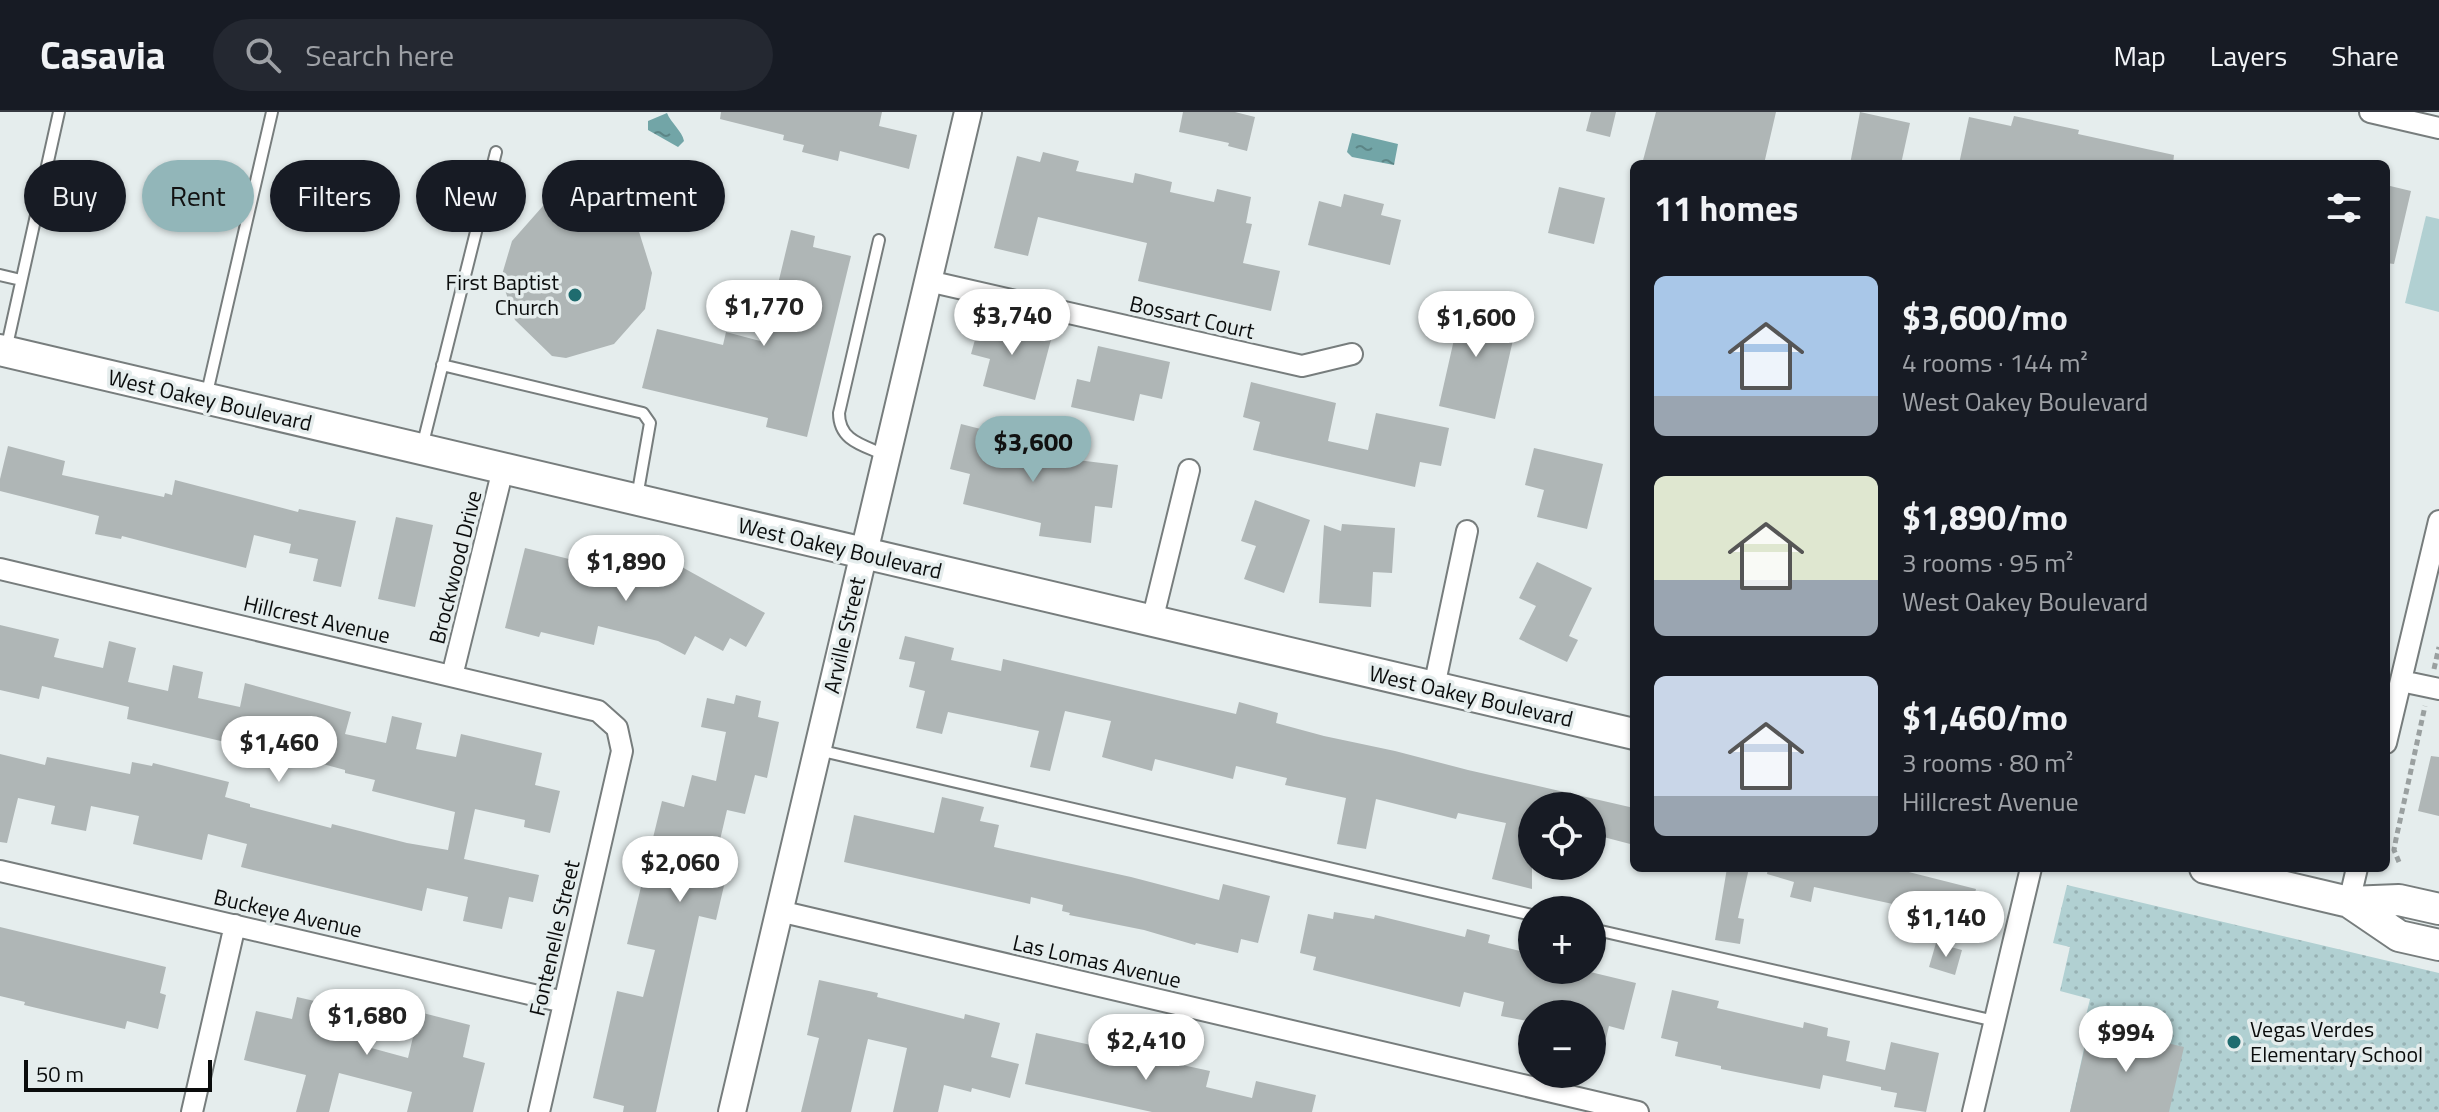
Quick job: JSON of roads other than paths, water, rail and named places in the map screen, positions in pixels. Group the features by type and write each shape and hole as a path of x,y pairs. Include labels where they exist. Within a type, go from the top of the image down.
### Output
{"main road":[{"name":"West Oakey Boulevard","path":"3,351 1630,733"},
{"path":"2222,872 2349,902 2399,900 2439,909"},
{"path":"2349,902 2399,936 2439,945"}],"street":[{"name":"Arville Street","path":"732,1112 968,112"},
{"path":"2370,112 2439,128"},
{"name":"Bossart Court","path":"928,281 1302,366 1352,354"},
{"name":"Brockwood Drive","path":"452,676 503,469"},
{"path":"1152,621 1189,470"},
{"path":"2390,726 2439,521"},
{"path":"1434,687 1467,531"},
{"name":"Hillcrest Avenue","path":"0,569 598,711 617,728"},
{"path":"2401,681 2434,688"},
{"name":"Fontenelle Street","path":"539,1112 622,751 617,728"},
{"name":"Buckeye Avenue","path":"0,871 564,1002"},
{"path":"1973,1112 2030,872"},
{"path":"2349,902 2356,872"},
{"name":"Las Lomas Avenue","path":"779,911 1638,1112"},
{"path":"192,1112 235,925"}],"lane":[{"path":"3,351 59,112"},
{"path":"206,399 272,112"},
{"path":"421,449 496,152"},
{"path":"879,240 839,413 839,426 849,439 887,455"},
{"path":"0,275 21,280"},
{"path":"442,365 643,413 650,423 636,500"},
{"path":"818,750 1518,912"},
{"path":"1606,932 1995,1021"}],"water":[{"path":"667,113 683,137 684,141 678,147 648,130 648,121"},
{"path":"1352,133 1398,144 1394,165 1352,157 1347,152"}],"place":[{"name":"First Baptist Church","path":"575,295"},
{"name":"Vegas Verdes Elementary School","path":"2234,1042"}]}
